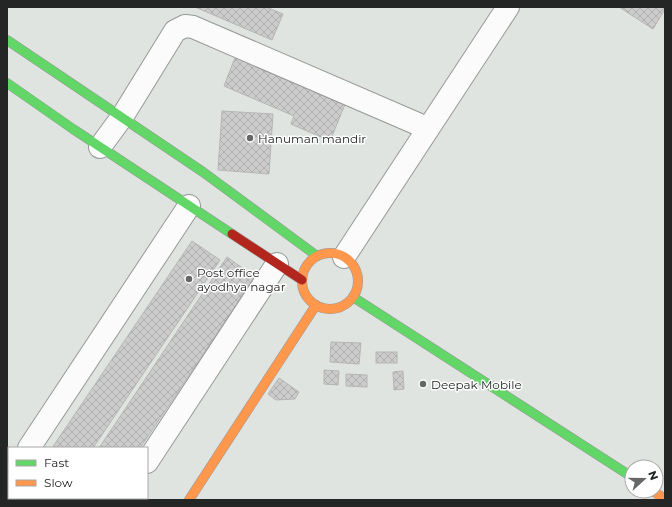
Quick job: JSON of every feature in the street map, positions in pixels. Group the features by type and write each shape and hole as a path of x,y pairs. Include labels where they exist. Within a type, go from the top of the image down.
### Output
{"street":[{"path":"344,257 427,128 508,7"},
{"path":"100,147 122,117 175,31 185,26 193,27 427,128"},
{"path":"7,40 122,117 286,232 317,256"},
{"path":"7,83 100,147 302,280"},
{"path":"30,447 189,206"},
{"path":"335,254 344,257 352,265 357,275 357,286 353,297 340,307 328,309 316,306 308,299 303,290 302,280 304,271 309,262 317,256 335,254"},
{"path":"148,460 277,264"},
{"path":"353,297 624,472"},
{"path":"189,500 316,306"}],"building":[{"path":"195,7 266,7 283,14 272,40"},
{"path":"619,7 665,7 665,9 653,29"},
{"path":"236,55 346,102 330,141 291,124 294,116 224,86"},
{"path":"222,111 273,114 269,174 218,170"},
{"path":"192,241 220,260 94,447 53,447"},
{"path":"227,257 255,277 141,447 100,447"},
{"path":"331,342 361,343 359,364 330,362"},
{"path":"376,352 397,352 397,363 376,363"},
{"path":"324,370 339,371 338,385 324,384"},
{"path":"403,371 404,389 394,390 393,372"},
{"path":"346,374 367,375 367,387 346,386"},
{"path":"279,378 299,392 295,399 276,400 268,394"},
{"path":"18,499 58,499 58,500"},
{"path":"64,499 106,499 105,500"}],"traffic: fast":[{"path":"7,40 203,172 317,256"},
{"path":"7,83 73,129 232,234"},
{"path":"353,297 624,472"}],"traffic: slow":[{"path":"330,253 341,255 350,261 356,270 358,281 356,292 350,301 341,307 330,309 319,307 310,301 304,292 302,281 304,270 310,261 319,255 330,253"},
{"path":"189,500 316,305"}],"traffic: jam":[{"path":"232,234 302,280"}],"place":[{"name":"Hanuman mandir","path":"250,138"},
{"name":"Post office ayodhya nagar","path":"189,279"},
{"name":"Deepak Mobile","path":"423,384"}]}
